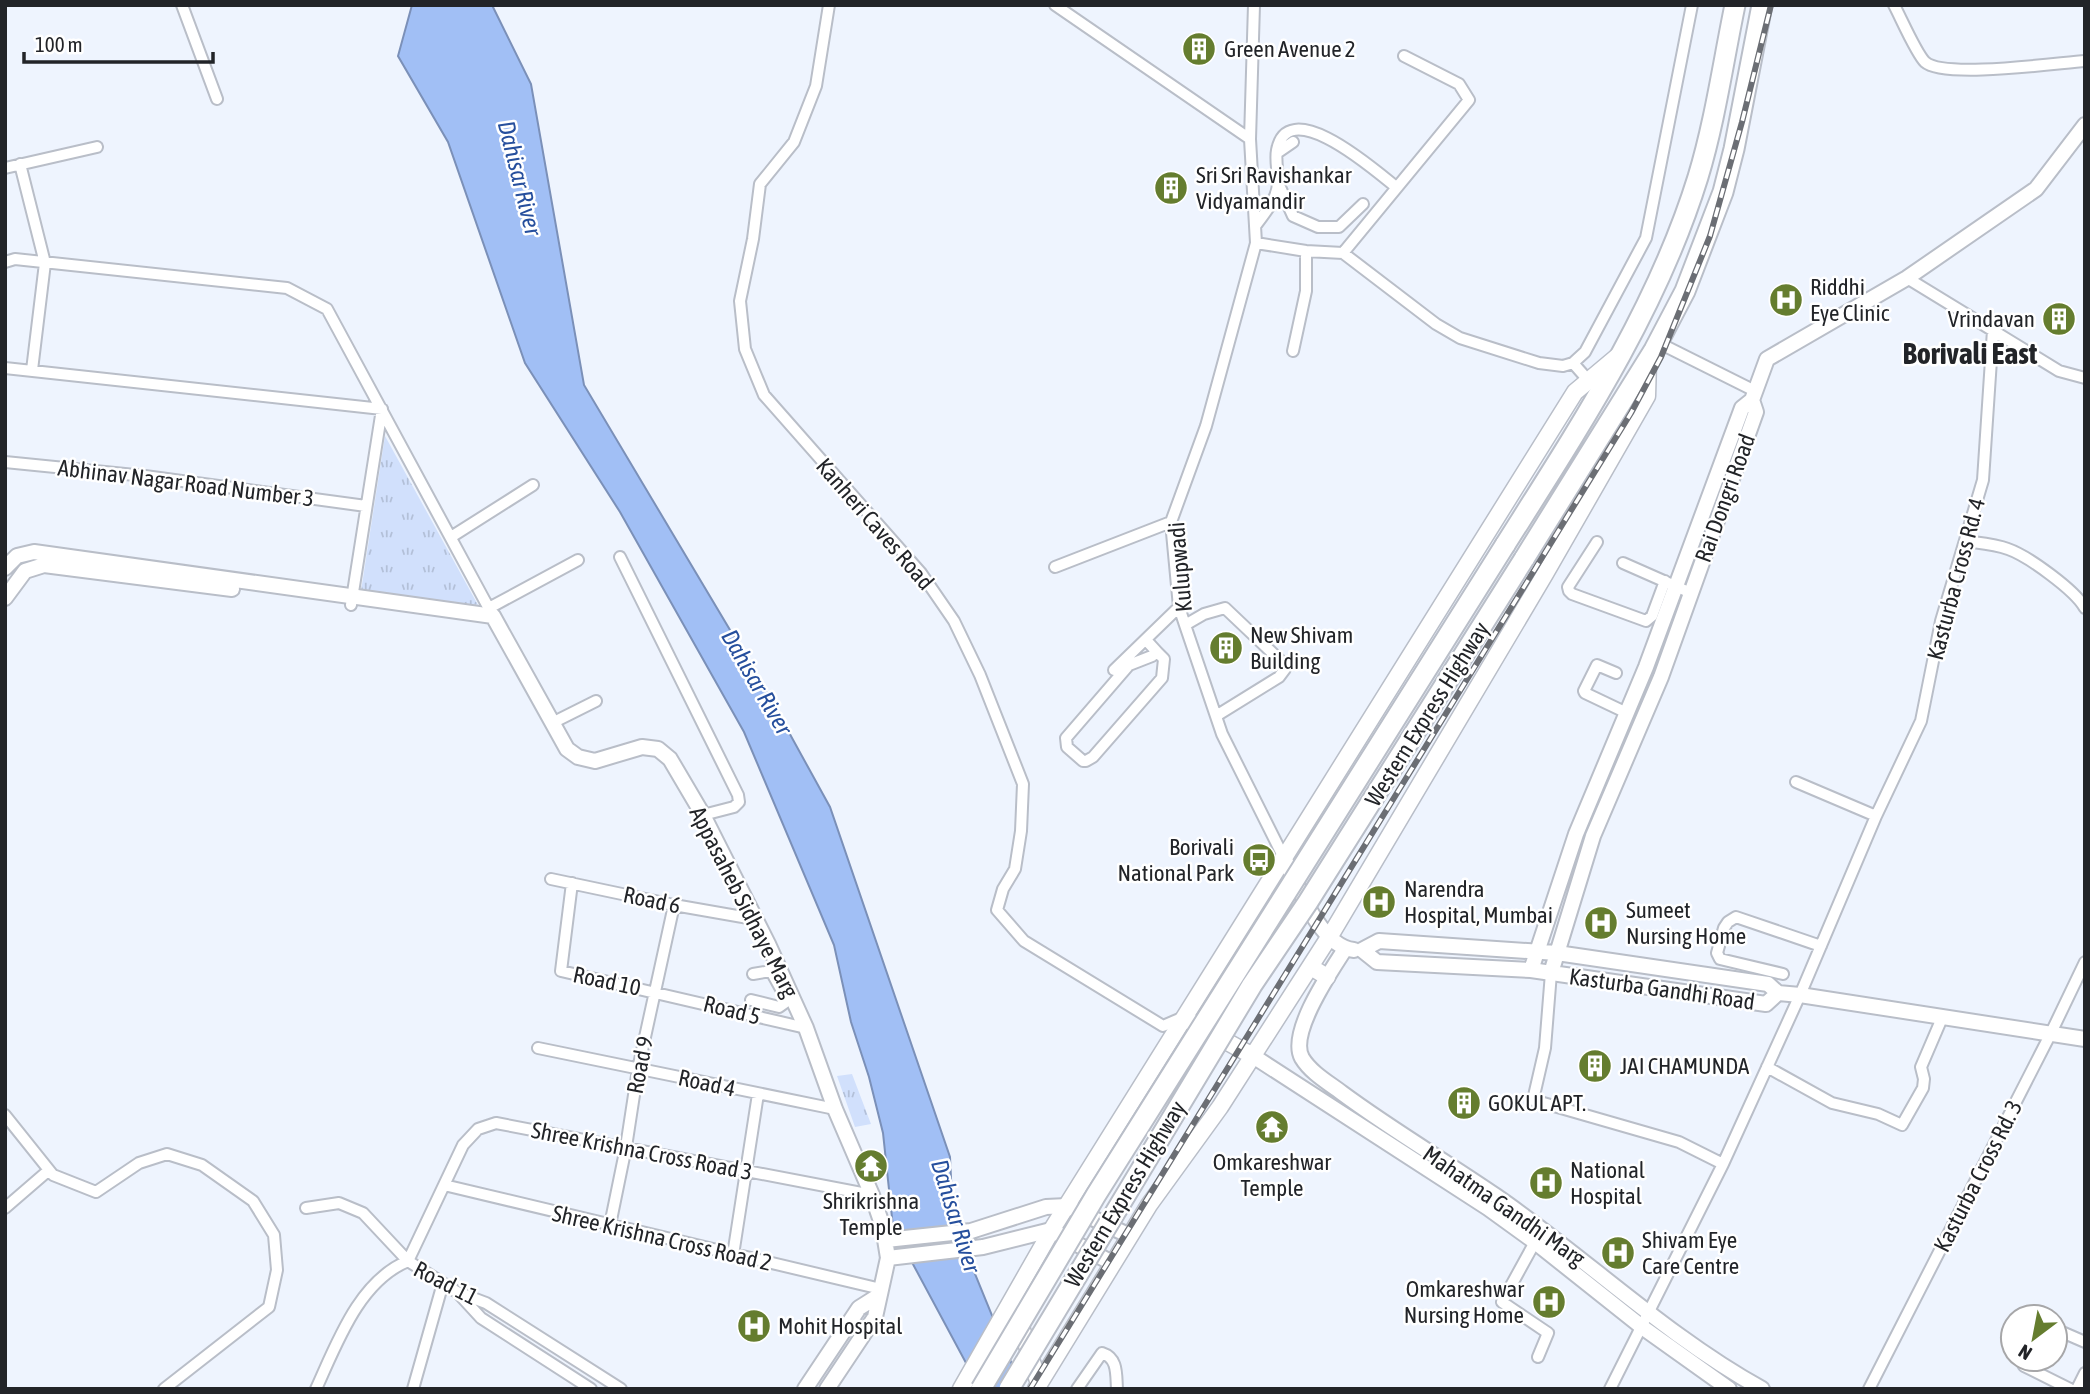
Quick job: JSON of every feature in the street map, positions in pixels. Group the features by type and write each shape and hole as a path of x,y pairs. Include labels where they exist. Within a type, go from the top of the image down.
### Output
{"highway":[{"name":"Western Express Highway","path":"981,1389 1107,1176 1505,545 1623,352 1645,310 1697,180 1708,142 1735,5"},
{"name":"Western Express Highway","path":"1009,1389 1252,985 1308,902 1659,343 1685,291 1723,192 1762,5"}],"main road":[{"path":"961,1389 1051,1230 1575,393 1623,352"},
{"path":"1037,1387 1149,1205 1220,1107 1325,945 1647,396 1648,361"},
{"path":"1311,967 1327,976"},
{"path":"1184,1017 1253,1056"},
{"path":"1012,1298 1037,1387"}],"street":[{"path":"182,5 217,99"},
{"name":"Kanheri Caves Road","path":"829,5 816,86 794,142 760,184 753,239 740,301 745,349 764,395 921,573 954,621 980,676 1023,784 1021,831 1015,869 1003,889 997,910 1024,941 1163,1026 1184,1017"},
{"path":"1055,5 1250,139"},
{"name":"Kulupwadi","path":"1254,5 1250,139 1256,243 1206,426 1171,522 1180,607 1222,734 1314,916 1325,945 1345,949"},
{"path":"1256,243 1306,251 1343,253 1436,324 1460,338 1539,363 1563,366 1573,363 1585,352 1646,239 1692,5"},
{"path":"1894,5 1924,61 1934,67 1958,71 2085,61"},
{"path":"1343,253 1469,100 1459,84 1404,57"},
{"name":"Rai Dongri Road","path":"1551,973 1593,836 1655,691 1756,412 1753,395 1766,359 1906,278 2036,189 2085,125"},
{"path":"1256,225 1276,196 1279,185 1277,153 1280,139 1297,130 1315,131 1331,139 1396,187"},
{"path":"1277,153 1293,142"},
{"path":"5,168 97,147"},
{"path":"20,164 45,263 32,370"},
{"path":"1279,185 1293,216 1318,227 1339,227 1363,205"},
{"path":"1293,351 1306,291 1306,251"},
{"path":"5,262 15,260 287,288 327,309 493,615"},
{"path":"1906,278 2059,370 2085,378"},
{"name":"Kasturba Cross Rd. 4","path":"1609,1389 1723,1164 1800,995 1876,816 1921,721 1941,621 1983,480 1993,330"},
{"path":"1531,970 1576,834 1639,684 1671,584 1742,408 1753,395 1659,343"},
{"path":"1573,363 1588,380"},
{"path":"5,368 382,410"},
{"path":"351,601 382,410"},
{"name":"Abhinav Nagar Road Number 3","path":"5,462 145,476 366,506"},
{"path":"451,537 533,485"},
{"path":"1055,567 1171,522"},
{"path":"1965,541 2008,549 2064,584 2080,598 2085,608"},
{"path":"1597,542 1569,587 1573,594 1646,621 1652,616 1671,584"},
{"path":"5,568 17,556 34,552 140,572 351,601 493,615 578,560"},
{"path":"620,557 738,794 739,802 734,807 703,816"},
{"path":"1623,563 1691,593"},
{"path":"5,598 25,571 44,565 140,572"},
{"path":"1114,670 1180,607"},
{"path":"1185,625 1224,607 1282,662 1285,668 1279,677 1216,716"},
{"name":"Appasaheb Sidhaye Marg","path":"493,615 567,749 578,757 595,761 642,747 658,749 670,759 703,816 754,919 775,970 806,1028 835,1110 872,1195 886,1240 888,1258 875,1317 827,1389"},
{"path":"1146,640 1164,659 1165,667 1158,684 1093,757 1083,761 1066,747 1066,738 1129,665 1157,652"},
{"path":"1616,673 1597,665 1584,691 1627,713"},
{"path":"1639,684 1655,691"},
{"path":"552,723 596,701"},
{"path":"1611,752 1626,760"},
{"path":"1796,782 1876,816"},
{"name":"Road 6","path":"551,879 754,919"},
{"name":"Road 10","path":"572,883 561,971 657,992"},
{"name":"Road 9","path":"610,1226 638,1069 674,905"},
{"path":"1783,974 1720,959 1717,953 1728,922 1736,917 1821,946"},
{"path":"1327,976 1345,949 1362,950 1378,942 1557,953 1769,984 1779,993"},
{"name":"Kasturba Gandhi Road","path":"1362,950 1377,962 1531,970 1766,1004 1779,993 1800,995 2085,1039"},
{"name":"Kasturba Cross Rd. 3","path":"1869,1389 2085,962"},
{"path":"751,1000 779,1007 786,1002 775,970 753,974"},
{"path":"1551,973 1545,1048 1533,1100 1679,1142 1723,1164"},
{"name":"Mahatma Gandhi Marg","path":"1327,976 1298,1043 1302,1058 1314,1071 1378,1120 1496,1196 1649,1312 1762,1389"},
{"name":"Road 5","path":"657,992 806,1028"},
{"path":"766,1003 766,1018"},
{"path":"1767,1067 1832,1103 1878,1114 1902,1125 1923,1088 1921,1067 1942,1017"},
{"name":"Road 4","path":"538,1048 835,1110"},
{"path":"1253,1056 1535,1242 1642,1326 1729,1389"},
{"path":"733,1255 758,1094"},
{"path":"5,1115 52,1175 96,1192 139,1163 167,1154 202,1165 253,1200 274,1235 276,1270 269,1307 164,1389"},
{"name":"Shree Krishna Cross Road 3","path":"408,1261 463,1145 478,1129 496,1123 872,1195"},
{"path":"5,1208 48,1170"},
{"name":"Shree Krishna Cross Road 2","path":"444,1185 880,1292"},
{"path":"306,1208 339,1203 363,1213 408,1261"},
{"path":"886,1240 979,1229 1046,1207 1068,1206 1130,1236"},
{"path":"888,1258 984,1247 1051,1230 1112,1263"},
{"path":"1535,1242 1502,1302 1549,1334 1538,1357"},
{"name":"Road 11","path":"316,1389 365,1293 392,1268 408,1261 457,1292 486,1303 621,1389"},
{"path":"413,1389 443,1283"},
{"path":"457,1292 481,1318 591,1389"},
{"path":"805,1389 859,1308 880,1292"},
{"path":"1077,1389 1102,1353 1110,1356 1115,1363 1118,1389"},
{"path":"2038,1373 2070,1389"},
{"path":"2077,1389 2085,1373"}],"green space":[{"path":"385,436 478,605 361,591"},
{"path":"852,1074 871,1124 855,1127 837,1076"}],"water":[{"name":"Dahisar River","path":"412,5 492,5 531,84 584,385 764,687 830,807 950,1157 953,1220 1022,1389 980,1389 893,1227 883,1133 851,1022 834,945 744,732 620,512 525,363 448,142 398,56"}],"railway":[{"path":"1030,1389 1631,413 1661,357 1710,236 1771,5"}],"place":[{"name":"Green Avenue 2","path":"1199,49"},
{"name":"Sri Sri Ravishankar Vidyamandir","path":"1171,188"},
{"name":"Riddhi Eye Clinic","path":"1786,300"},
{"name":"Vrindavan","path":"2059,319"},
{"name":"New Shivam Building","path":"1226,648"},
{"name":"Borivali National Park","path":"1259,860"},
{"name":"Narendra Hospital, Mumbai","path":"1379,902"},
{"name":"Sumeet Nursing Home","path":"1601,923"},
{"name":"JAI CHAMUNDA","path":"1595,1066"},
{"name":"GOKUL APT.","path":"1464,1103"},
{"name":"Omkareshwar Temple","path":"1272,1127"},
{"name":"Shrikrishna Temple","path":"871,1166"},
{"name":"National Hospital","path":"1546,1183"},
{"name":"Shivam Eye Care Centre","path":"1618,1253"},
{"name":"Omkareshwar Nursing Home","path":"1549,1302"},
{"name":"Mohit Hospital","path":"754,1326"}],"district":[{"name":"Borivali East","path":"1970,353"}]}
